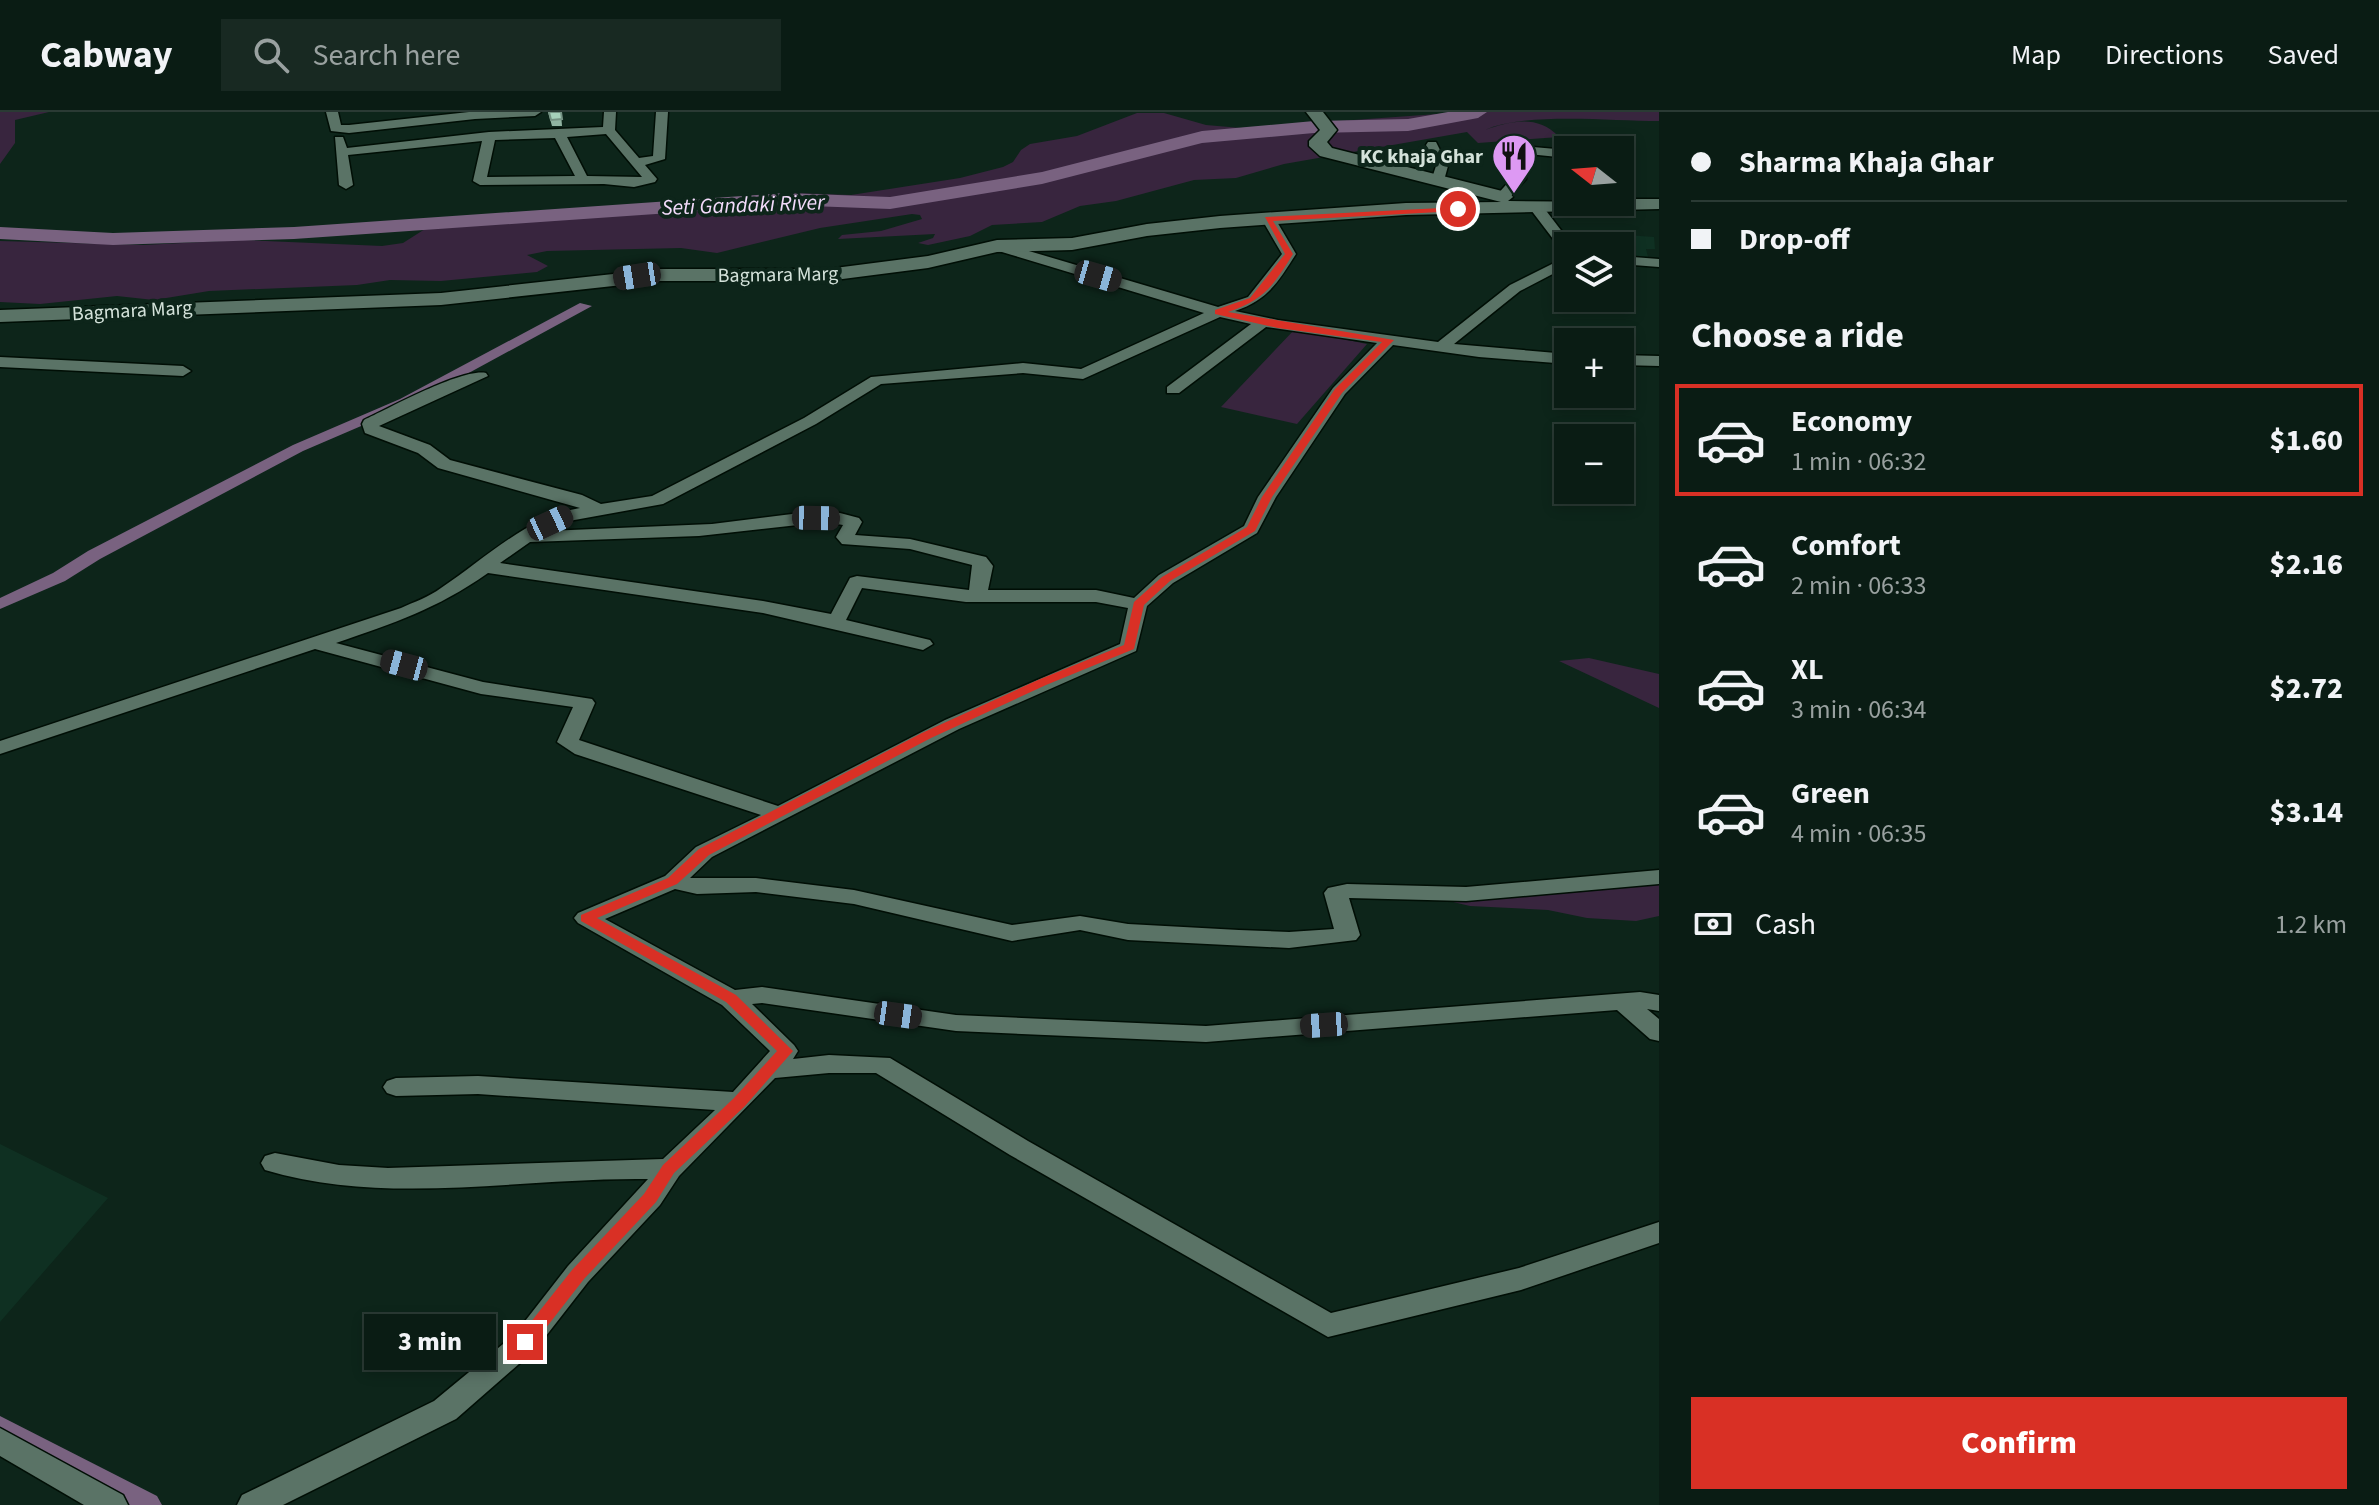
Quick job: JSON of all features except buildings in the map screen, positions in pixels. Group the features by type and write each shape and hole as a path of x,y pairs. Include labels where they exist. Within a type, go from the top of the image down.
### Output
{"main road":[{"path":"1322,122 1318,146 1326,152 1502,197 1554,206"},
{"path":"1634,204 1659,204"},
{"name":"Bagmara Marg","path":"0,316 441,299 659,275 827,275 928,262 997,246 1072,244 1147,230 1268,218 1406,209 1545,207"}],"street":[{"path":"332,112 343,152 346,185"},
{"path":"335,128 535,112"},
{"path":"489,136 480,181 634,183 650,179 609,130 610,112"},
{"path":"636,162 659,159 662,112"},
{"path":"343,152 489,136 609,130"},
{"path":"559,134 584,182"},
{"path":"1432,145 1442,166 1438,181"},
{"path":"1502,197 1519,179 1522,150 1554,153"},
{"path":"1545,207 1559,232"},
{"path":"0,748 408,612 444,595 525,536 564,516 657,500 810,421 877,380 1023,368 1083,374 1218,312 1253,300 1289,254 1268,218"},
{"path":"997,246 1218,312 1263,322 1441,347 1554,358"},
{"path":"1634,261 1659,263"},
{"path":"1441,347 1515,288 1554,267"},
{"path":"1173,390 1263,322"},
{"path":"253,1505 445,1410 525,1342 578,1274 650,1198 669,1169 739,1102 785,1051 731,999 586,918 673,881 704,852 927,736 1042,682 1129,647 1138,604 1166,579 1251,529 1267,497 1339,391 1389,340"},
{"path":"1634,360 1659,361"},
{"path":"0,362 183,371"},
{"path":"480,376 422,398 370,424 371,429 424,449 444,464 576,499 597,509"},
{"path":"525,536 557,539 803,519 846,519 853,522 845,537 848,540 910,544 979,561 984,566 984,579 977,596"},
{"path":"481,566 699,596 923,644"},
{"path":"821,620 837,620 847,605 847,594 857,582 977,596 1096,596 1138,604"},
{"path":"313,643 481,688 585,703 568,742 582,750 780,814"},
{"path":"673,881 697,887 756,885 854,897 1012,933 1080,923 1128,932 1289,940 1348,935 1336,893 1347,891 1466,894 1659,877"},
{"path":"731,999 762,995 956,1023 1206,1034 1623,1002 1659,1003"},
{"path":"1623,1002 1659,1033"},
{"path":"768,1070 829,1064 881,1064 1019,1148 1328,1325 1521,1279 1659,1232"},
{"path":"396,1087 478,1085 739,1102"},
{"path":"275,1163 347,1176 402,1177 463,1177 613,1167 669,1169"},
{"path":"0,1441 112,1505"}],"shaded area":[{"path":"0,112 49,112 15,120 15,143 0,164"},
{"path":"1465,112 1659,112 1659,121 1522,121 1516,122 1542,125 1558,136 1478,143 1467,132 1284,164 1236,178 1194,180 1116,201 1080,206 1042,222 992,225 970,236 928,245 918,243 933,238 935,234 838,239 842,235 881,231 922,219 920,215 912,214 820,228 717,253 681,248 547,251 527,255 548,266 537,272 441,281 390,280 357,285 209,291 154,300 117,296 40,304 0,302 0,241 143,245 243,240 382,246 403,243 425,229 684,212 756,196 794,193 851,195 960,178 1003,167 1013,162 1021,150 1030,144 1077,136 1137,113 1164,113 1206,125 1241,128"},
{"path":"1634,236 1654,237 1655,249 1646,249 1649,261 1634,260"},
{"path":"1295,329 1367,344 1297,424 1221,407"},
{"path":"1589,658 1659,674 1659,708 1559,661"},
{"path":"1659,880 1659,916 1636,921 1587,918 1548,910 1470,906 1428,896"},
{"path":"0,1144 108,1198 0,1322"}],"waterway":[{"name":"Seti Gandaki River","path":"0,233 113,239 294,233 785,199 890,203 1042,178 1202,137 1314,127 1408,125 1478,112"},
{"path":"0,604 59,577 94,555 298,448 405,402 585,306"},
{"path":"0,1428 147,1505"}],"place":[{"name":"KC khaja Ghar","path":"1514,195"}],"route":[{"path":"525,1342 578,1274 650,1198 669,1169 739,1102 785,1051 731,999 586,918 673,881 704,852 927,736 1042,682 1129,647 1138,604 1166,579 1210,550 1251,529 1267,497 1339,391 1389,340 1278,325 1218,312 1253,300 1289,254 1268,218 1406,209 1458,209"}]}
